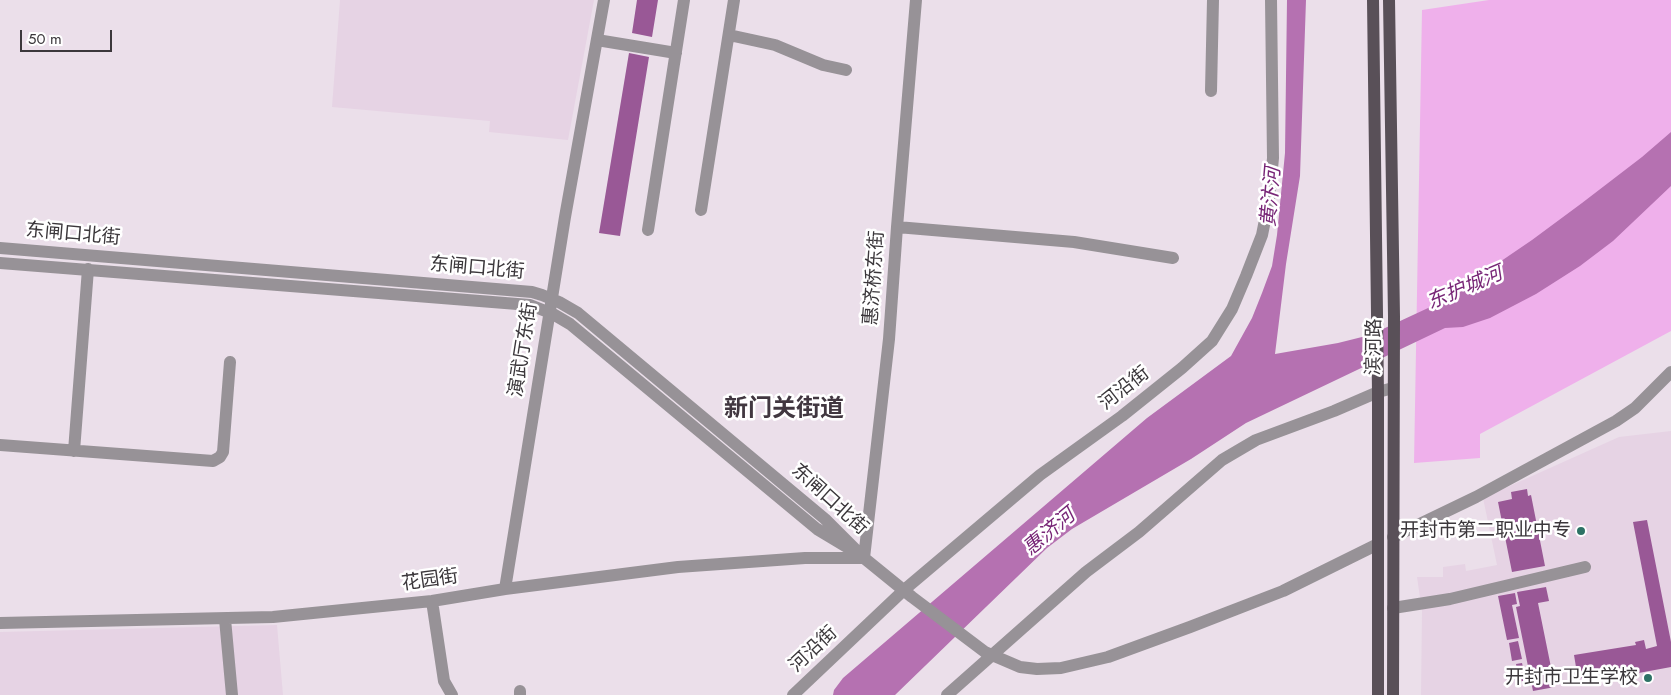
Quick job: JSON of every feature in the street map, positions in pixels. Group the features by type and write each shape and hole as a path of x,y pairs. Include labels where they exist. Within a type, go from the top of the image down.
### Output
{"main road":[{"name":"滨河路","path":"1373,0 1378,370 1378,695"},
{"name":"滨河路","path":"1389,0 1394,316 1392,695"}],"street":[{"name":"演武厅东街","path":"505,589 564,217 604,0"},
{"path":"648,230 684,0"},
{"path":"701,210 734,0"},
{"name":"惠济桥东街","path":"864,558 889,339 916,0"},
{"path":"1211,91 1213,0"},
{"name":"河沿街","path":"792,695 1040,475 1122,416 1182,368 1212,341 1232,309 1262,235 1269,200 1273,158 1271,0"},
{"path":"728,35 775,45 823,65 846,70"},
{"path":"597,40 676,52"},
{"path":"897,227 1074,242 1172,258"},
{"name":"东闸口北街","path":"0,248 532,292 551,299 578,314 716,426 825,519 864,558"},
{"name":"东闸口北街","path":"0,263 530,305 570,324 817,529 864,558"},
{"path":"74,450 88,269"},
{"path":"0,445 213,461 220,457 223,452 230,362"},
{"path":"1393,537 1476,496 1616,422 1635,408 1671,372"},
{"path":"947,695 1086,572 1140,532 1222,460 1256,440 1334,411 1378,392 1393,388"},
{"path":"864,558 970,641 992,655 1020,667 1048,670 1074,666 1108,657 1190,627 1282,591 1378,544"},
{"name":"花园街","path":"0,623 273,617 432,601 505,589 678,567 804,558 864,558"},
{"path":"1392,608 1450,599 1585,566"},
{"path":"432,601 444,681 452,695"},
{"path":"225,619 232,695"}],"shaded area":[{"path":"340,0 594,0 568,140 489,132 490,121 332,107"},
{"path":"1489,0 1671,0 1671,331 1480,434 1480,458 1414,463 1422,10"},
{"name":"开封市第二职业中专","path":"1671,431 1671,695 1421,695 1422,611 1417,577 1443,577 1443,567 1465,564 1466,571 1497,565 1483,498 1619,437"},
{"path":"277,625 283,695 0,695 0,632"}],"water":[{"path":"1287,0 1306,0 1300,176 1286,264 1275,354 1338,343 1370,335 1441,302 1532,240 1642,157 1671,132 1671,186 1613,241 1580,266 1536,294 1490,318 1463,327 1445,328 1246,423 1191,459 1072,529 1047,548 895,695 833,695 834,690 843,678 1147,418 1231,356 1252,318 1262,293 1272,266 1277,235 1285,153"}],"building":[{"path":"637,0 658,0 652,37 632,33"},
{"path":"629,53 649,57 620,236 599,233"},
{"path":"1527,489 1528,496 1531,495 1545,566 1512,572 1498,502 1512,499 1511,492"},
{"path":"1647,520 1671,642 1671,667 1617,677 1616,672 1578,679 1574,655 1636,645 1635,642 1644,640 1646,649 1657,646 1633,522"},
{"path":"1546,587 1549,601 1538,603 1555,687 1533,691 1516,607 1520,606 1517,592"},
{"path":"1515,593 1517,604 1512,605 1519,638 1507,640 1498,596"},
{"path":"1518,641 1522,659 1512,661 1509,643"},
{"path":"1522,663 1526,680 1519,682 1516,664"}],"place":[{"name":"开封市第二职业中专","path":"1581,531"},
{"name":"开封市卫生学校","path":"1648,678"}],"district":[{"name":"新门关街道","path":"784,410"}],"water label":[{"name":"黄汴河","path":"1272,197"},
{"name":"东护城河","path":"1465,289"},
{"name":"惠济河","path":"1050,533"}]}
